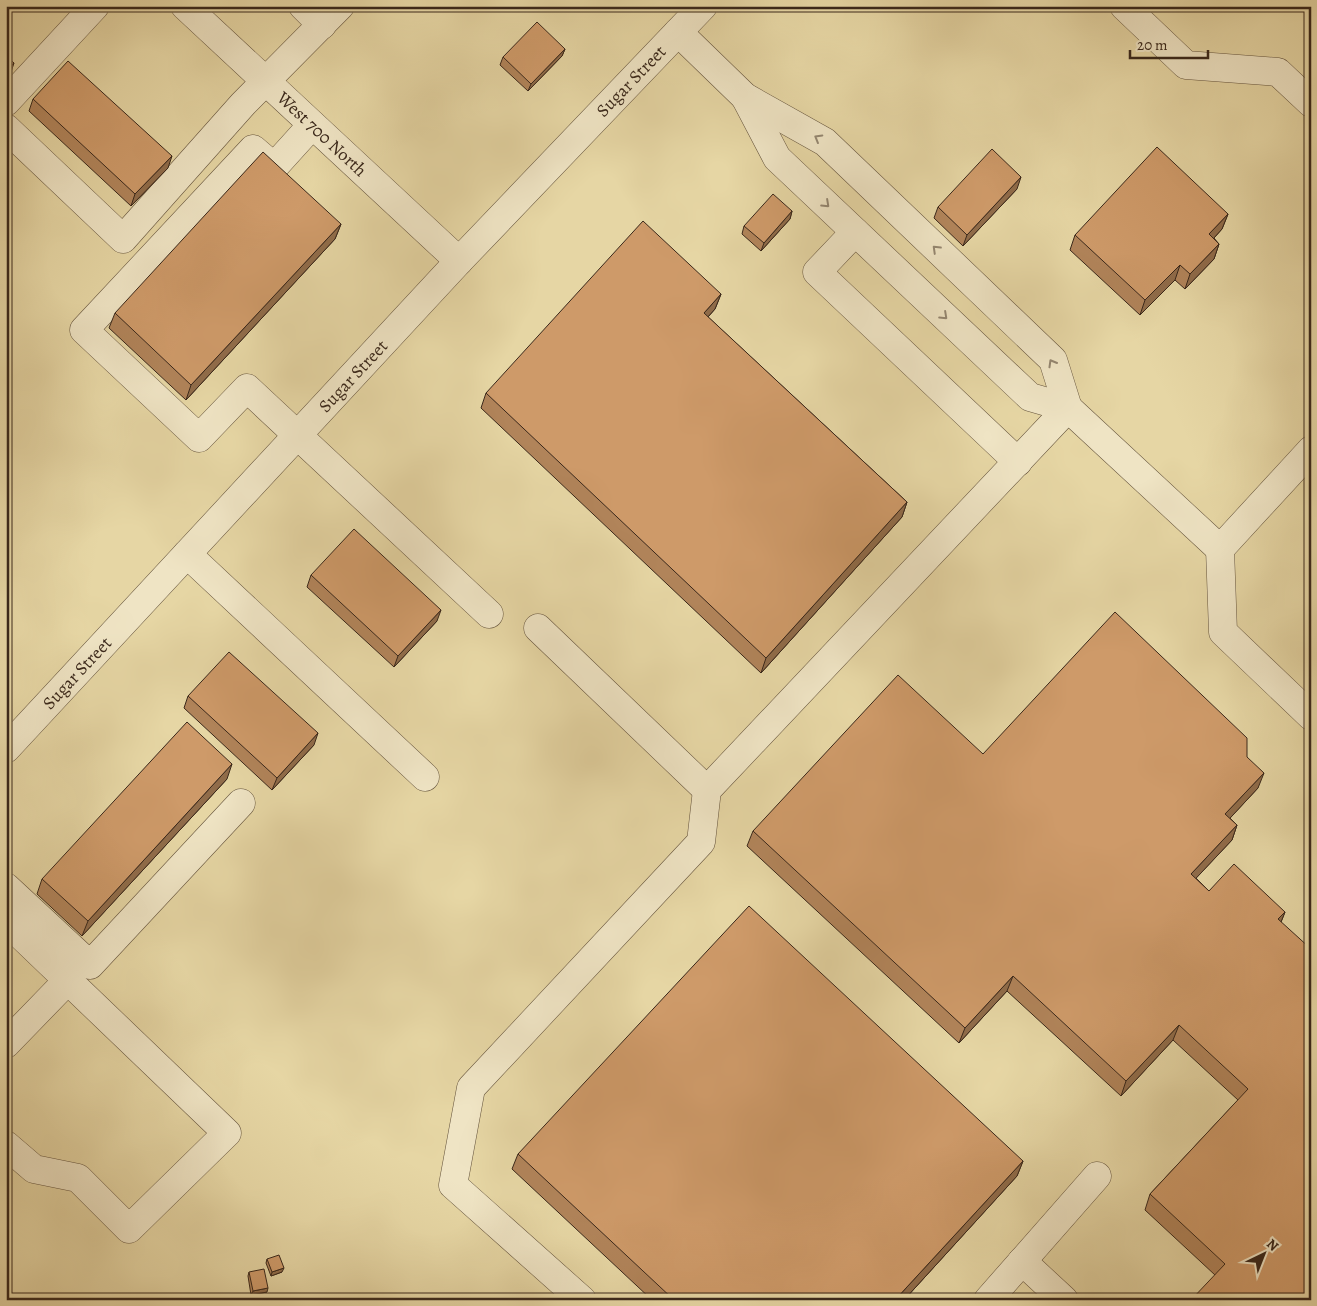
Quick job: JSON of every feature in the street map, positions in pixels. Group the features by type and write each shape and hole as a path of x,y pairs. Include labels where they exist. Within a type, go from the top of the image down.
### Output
{"street":[{"path":"6,102 95,6"},
{"name":"West 700 North","path":"185,6 459,261"},
{"path":"6,128 123,239 243,104 331,15 303,6"},
{"name":"Sugar Street","path":"6,749 459,261 703,6"},
{"path":"1124,6 1186,65 1278,72 1311,103"},
{"path":"678,32 745,97 824,142 1053,360 1068,408"},
{"path":"745,97 777,158 1030,397 1068,408 1220,549"},
{"path":"312,125 274,167 253,150 84,330 199,438 247,388 489,614"},
{"path":"855,232 817,272 1018,462"},
{"path":"582,1300 453,1185 471,1088 701,842 707,790 1068,408"},
{"path":"1311,450 1220,549 1223,632 1311,716"},
{"path":"187,554 425,777"},
{"path":"538,628 707,790"},
{"path":"6,887 90,964 241,803"},
{"path":"6,921 226,1133 129,1229 78,1178 34,1169 6,1146"},
{"path":"6,1044 68,980"},
{"path":"988,1300 1097,1176"},
{"path":"1022,1261 1064,1300"}],"building":[{"path":"537,22 565,49 531,84 503,57"},
{"path":"6,55 14,63 6,72"},
{"path":"68,61 172,156 135,194 33,99"},
{"path":"1157,147 1228,214 1209,234 1219,244 1190,274 1180,265 1145,300 1075,235"},
{"path":"992,149 1021,177 967,235 938,207"},
{"path":"263,152 341,224 191,385 115,313"},
{"path":"773,194 792,211 764,243 744,226"},
{"path":"643,221 721,294 704,313 907,502 766,658 486,393"},
{"path":"354,529 441,610 398,656 311,575"},
{"path":"1115,612 1247,738 1247,757 1264,773 1225,814 1237,825 1191,874 1209,891 1234,864 1285,912 1278,919 1311,949 1311,1300 1191,1300 1225,1264 1150,1194 1248,1089 1179,1025 1126,1081 1013,976 965,1028 753,831 898,675 983,754"},
{"path":"229,652 318,733 277,778 188,696"},
{"path":"187,722 232,764 88,921 42,879"},
{"path":"749,906 1023,1161 895,1300 674,1300 518,1154"},
{"path":"279,1255 284,1268 272,1272 267,1259"},
{"path":"264,1269 268,1288 253,1291 249,1272"}]}
